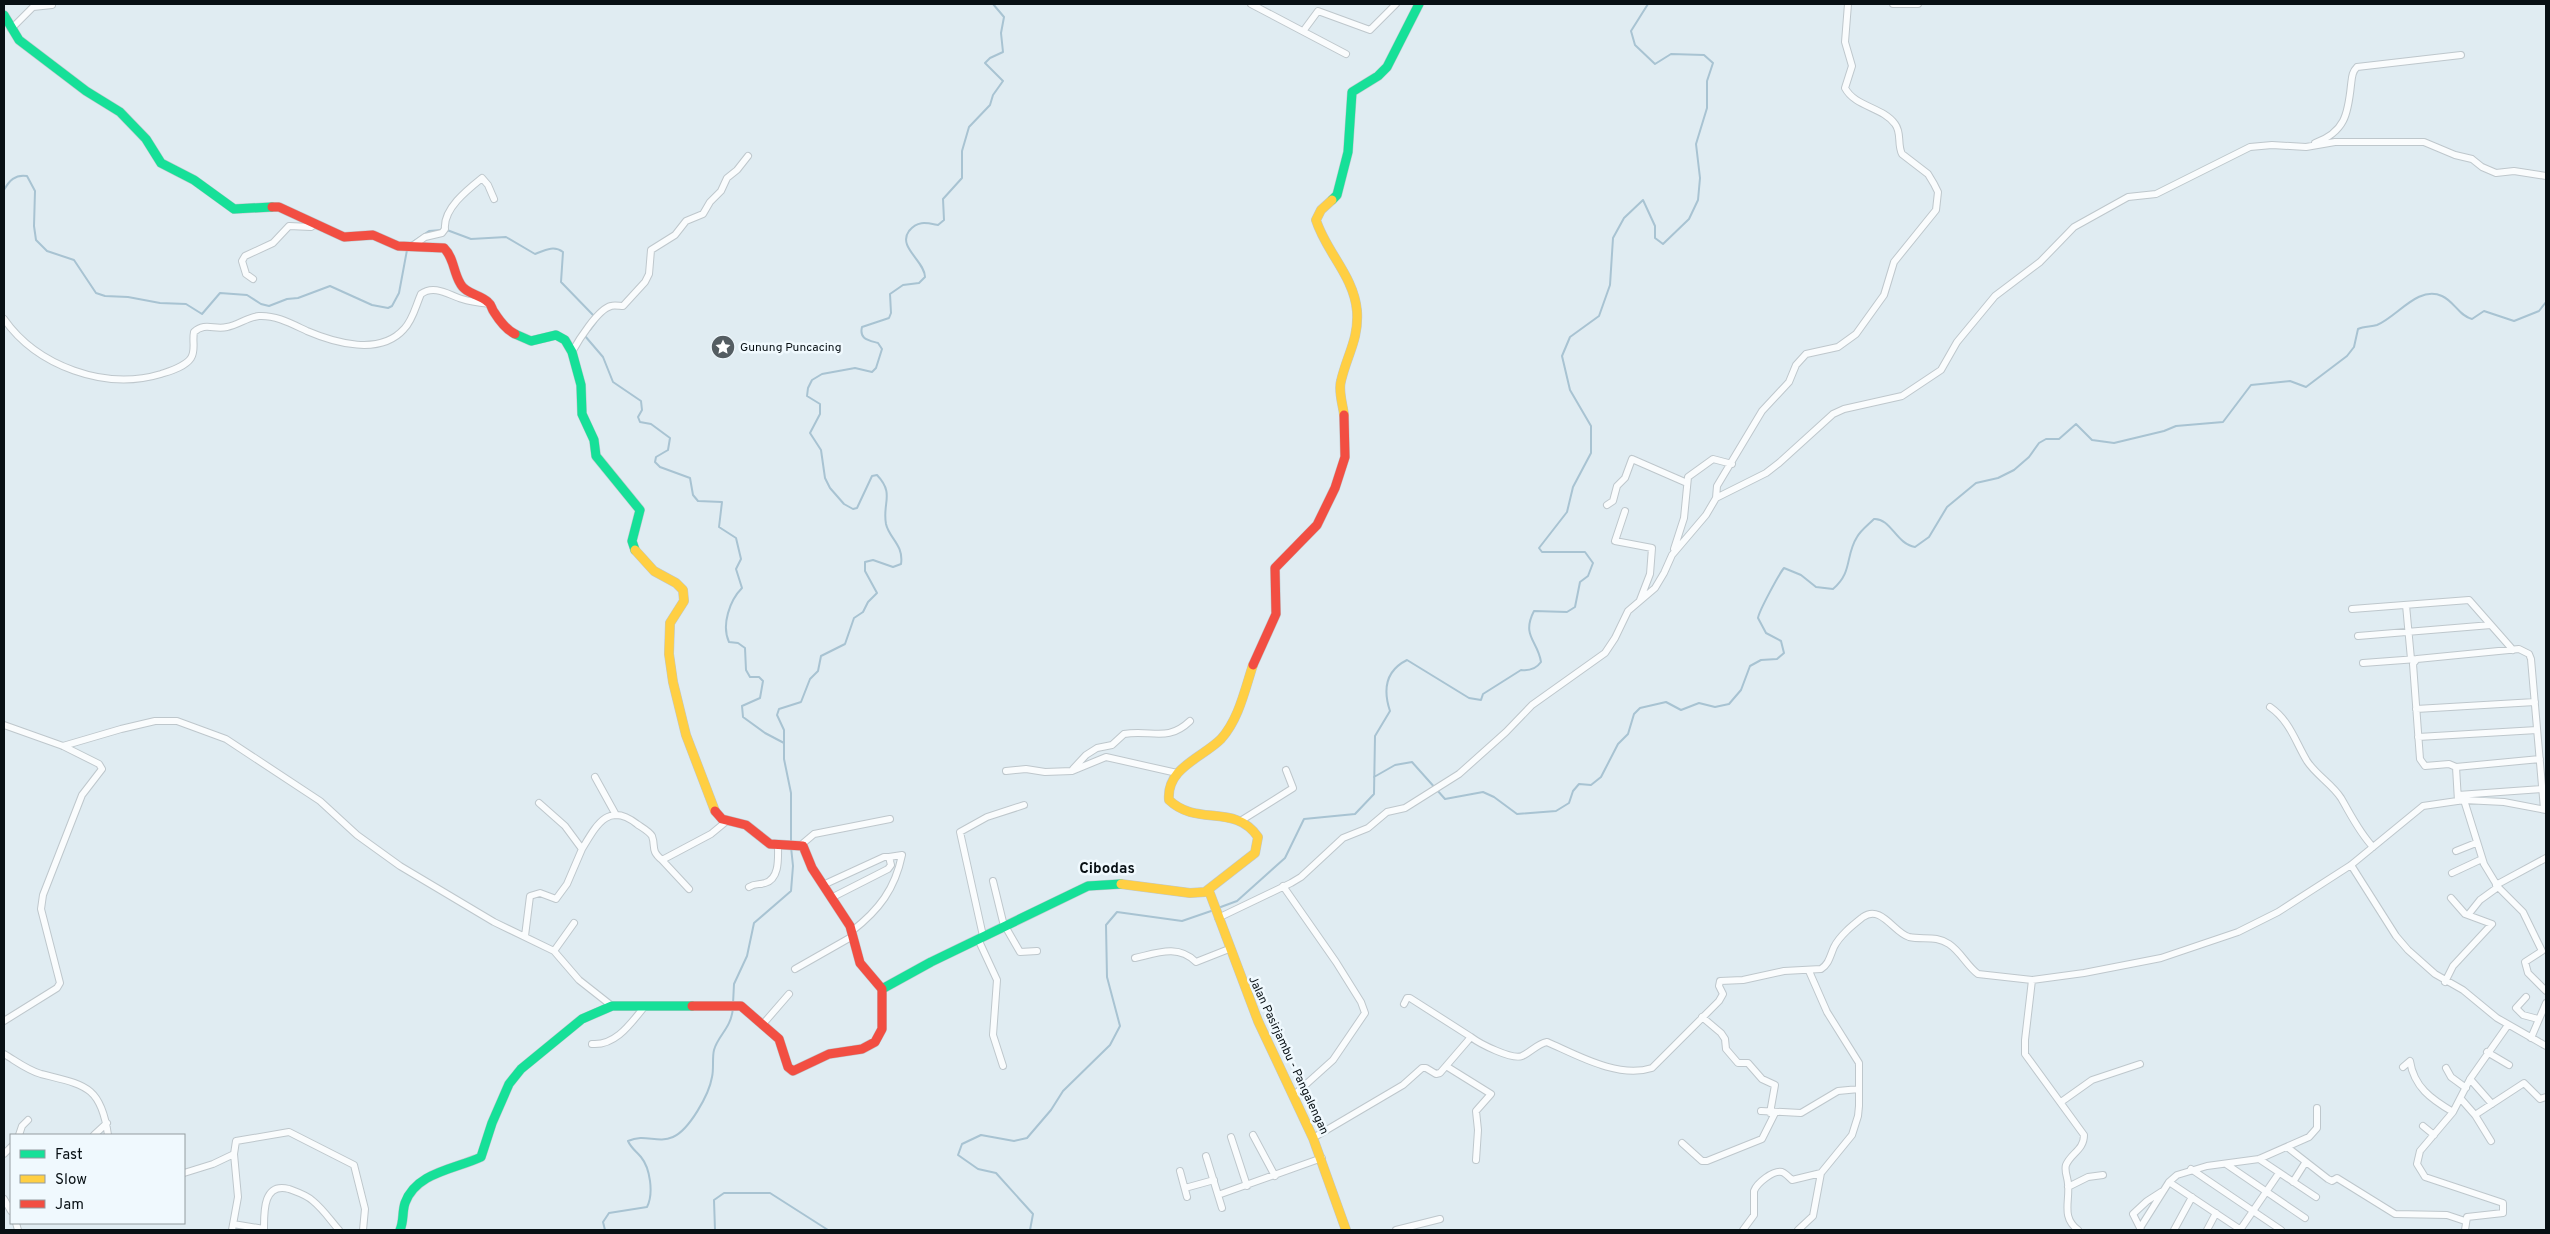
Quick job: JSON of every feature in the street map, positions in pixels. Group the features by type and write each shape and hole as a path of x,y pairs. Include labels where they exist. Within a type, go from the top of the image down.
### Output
{"main road":[{"path":"882,989 981,937 1088,886 1106,882 1168,888 1190,893 1209,891 1255,853 1259,846 1255,830 1242,820 1188,813 1177,809 1167,795 1171,779 1214,745 1230,726 1244,697 1255,662 1276,615 1275,568 1317,525 1342,472 1346,442 1340,383 1357,336 1358,318 1350,283 1319,230 1316,220 1320,210 1337,195 1343,176 1348,152 1352,92 1378,76 1387,67 1419,4"},
{"path":"4,15 19,40 93,96 120,112 146,139 163,164 194,180 234,209 279,207 344,237 373,235 398,246 410,248 439,246 447,250 460,284 467,291 482,297 491,304 493,311 509,330 531,340 559,336 565,340 572,352 581,385 582,414 594,440 596,456 602,466 630,495 640,510 640,519 632,541 633,549 654,571 674,580 682,588 684,601 672,616 669,628 669,654 673,682 686,735 712,808 719,816 741,822 770,844 780,846 798,845 807,852 812,868 852,934 860,963 882,989"},
{"name":"Jalan Pasirjambu - Pangalengan","path":"1209,891 1258,1021 1322,1158 1346,1230"},
{"path":"400,1230 403,1208 415,1187 426,1178 451,1167 476,1160 484,1153 501,1099 521,1069 582,1019 612,1006 735,1006 763,1024 778,1039 791,1071 800,1069 818,1058 868,1047 879,1038 883,1023 880,999 882,989"}],"street":[{"path":"1251,4 1304,30 1346,54"},
{"path":"1304,30 1318,11 1370,30 1396,4"},
{"path":"1672,555 1706,515 1716,498 1717,486 1732,464 1762,411 1786,387 1799,361 1810,352 1845,344 1856,334 1884,295 1894,262 1936,210 1938,192 1928,174 1902,154 1896,125 1884,114 1850,95 1845,88 1852,66 1845,42 1848,4"},
{"path":"1893,4 1918,4"},
{"path":"11,29 33,7 52,5"},
{"path":"2302,147 2327,138 2336,132 2347,110 2352,73 2357,66 2461,55"},
{"path":"1716,498 1766,473 1833,414 1844,409 1902,396 1941,370 1957,342 1995,296 2040,262 2074,227 2128,197 2156,194 2250,147 2272,145 2302,147 2336,142 2424,142 2455,155 2472,158 2482,167 2496,173 2514,171 2546,176"},
{"path":"572,352 580,337 599,315 610,306 623,306 644,284 649,274 651,250 675,235 686,221 704,214 710,202 721,191 726,178 748,156"},
{"path":"410,248 425,237 442,233 445,229 444,220 451,207 482,178 488,185 494,199"},
{"path":"253,279 246,274 242,261 245,256 273,242 289,226 311,227 315,224"},
{"path":"4,319 24,344 66,367 88,376 129,379 149,378 188,362 192,356 194,332 204,326 225,328 258,316 270,317 328,339 357,345 374,344 390,339 404,329 421,294 425,291 441,291 462,299 491,304"},
{"path":"1607,505 1613,501 1617,486 1625,478 1632,459 1687,483"},
{"path":"1218,917 1285,890 1345,837 1371,826 1387,812 1405,808 1459,774 1506,732 1532,704 1605,653 1615,638 1628,611 1659,582 1672,555 1684,518 1687,483 1691,475 1713,459 1732,464"},
{"path":"1625,511 1615,541 1652,548 1650,574 1640,601"},
{"path":"2352,609 2469,600 2513,650"},
{"path":"2406,605 2408,632 2414,659 2412,669 2420,759 2425,766 2449,764 2456,768 2540,759"},
{"path":"2358,636 2491,625"},
{"path":"2363,662 2513,650 2524,651 2531,659 2545,809 2504,802 2460,799"},
{"path":"2416,709 2535,702"},
{"path":"2270,707 2288,723 2308,762 2341,798 2347,811 2373,847"},
{"path":"63,746 155,721 177,721 199,728 246,751 292,780 320,801 357,835 400,866 459,903 554,951 579,980 612,1006"},
{"path":"1072,771 1086,755 1097,748 1112,745 1124,734 1165,735 1179,730 1190,721"},
{"path":"4,725 63,746 99,764 102,769 82,794 43,895 40,909 60,982 57,988 4,1022"},
{"path":"2418,737 2537,730"},
{"path":"1006,771 1026,769 1045,772 1072,771 1106,757 1177,773"},
{"path":"2456,768 2460,799 2482,859 2497,886 2523,912 2544,951 2525,962 2528,973 2546,991"},
{"path":"1242,820 1293,788 1286,770"},
{"path":"595,777 616,815"},
{"path":"1404,1004 1407,998 1410,998 1479,1043 1513,1055 1523,1056 1547,1042 1598,1063 1627,1070 1643,1071 1652,1068 1661,1060 1722,997 1719,986 1720,981 1743,980 1784,971 1809,972 1826,966 1834,946 1844,933 1866,916 1874,914 1891,922 1909,937 1930,937 1950,944 1978,974 2032,980 2084,973 2161,958 2209,943 2262,921 2351,865 2423,806 2460,799 2542,789"},
{"path":"539,803 565,826 582,849"},
{"path":"1003,1066 993,1035 997,980 981,937 960,832 987,817 1024,805"},
{"path":"525,936 530,896 540,893 556,899 566,887 582,849 600,820 616,815 627,816 650,835 654,851 689,889"},
{"path":"798,845 814,834 890,819"},
{"path":"662,860 711,834 728,820"},
{"path":"2456,851 2476,843"},
{"path":"749,887 766,883 774,877 780,846"},
{"path":"795,969 852,934 877,909 889,894 902,855 884,857 823,885"},
{"path":"831,898 888,869 891,865 889,857"},
{"path":"2468,916 2480,900 2497,886 2546,858"},
{"path":"2452,873 2482,859"},
{"path":"2351,865 2396,936 2408,950 2445,982 2464,990 2508,1025 2546,1046"},
{"path":"993,881 1004,926 1020,952 1037,951"},
{"path":"1285,890 1336,962 1365,1014 1333,1060 1293,1096"},
{"path":"2445,982 2453,966 2492,924 2468,916 2451,898"},
{"path":"554,951 574,923"},
{"path":"1135,958 1169,950 1186,954 1196,962 1229,948"},
{"path":"1798,1230 1813,1216 1816,1210 1822,1173 1852,1136 1858,1116 1859,1063 1828,1012 1809,972"},
{"path":"2032,980 2024,1050 2084,1135 2080,1149 2066,1164 2068,1187 2067,1216 2072,1225 2078,1230"},
{"path":"763,1024 788,994"},
{"path":"2526,997 2516,1008 2523,1015 2538,1020"},
{"path":"2531,1038 2546,1003"},
{"path":"592,1044 606,1043 614,1039 645,1006"},
{"path":"1682,1142 1702,1161 1707,1161 1762,1139 1773,1113 1776,1085 1762,1079 1748,1063 1738,1063 1726,1049 1725,1039 1702,1017"},
{"path":"2465,1230 2465,1220 2469,1216 2503,1213 2505,1208 2501,1202 2422,1175 2418,1158 2420,1150 2454,1112 2470,1079 2508,1025"},
{"path":"1313,1138 1396,1090 1422,1068 1438,1074 1471,1037"},
{"path":"2488,1052 2509,1065"},
{"path":"4,1054 30,1070 73,1081 86,1088 100,1104 107,1123 108,1134"},
{"path":"2403,1066 2410,1061 2412,1075 2426,1093 2454,1112"},
{"path":"2062,1102 2092,1080 2140,1064"},
{"path":"1446,1066 1491,1094 1476,1111 1478,1130 1476,1160"},
{"path":"2446,1068 2451,1077 2466,1088"},
{"path":"2470,1079 2492,1104"},
{"path":"2475,1115 2524,1082 2540,1099 2546,1097"},
{"path":"1761,1111 1801,1113 1838,1091 1859,1089"},
{"path":"2461,1100 2475,1115 2492,1140"},
{"path":"2140,1229 2169,1182 2177,1175 2192,1169 2259,1159 2287,1147 2314,1133 2317,1128 2317,1108"},
{"path":"19,1134 22,1126 28,1120"},
{"path":"95,1134 107,1123"},
{"path":"2423,1126 2434,1135"},
{"path":"339,1230 311,1199 295,1191 280,1187 274,1189 268,1196 266,1230 233,1227 238,1196 234,1154 236,1142 287,1132 352,1164 356,1168 365,1208 363,1230"},
{"path":"1253,1135 1275,1176"},
{"path":"1230,1137 1246,1186"},
{"path":"2287,1147 2305,1163 2330,1180 2337,1178 2395,1214 2447,1215 2465,1220"},
{"path":"185,1173 213,1164 234,1154"},
{"path":"1206,1156 1222,1208"},
{"path":"1218,1195 1322,1158"},
{"path":"2259,1159 2316,1197"},
{"path":"2293,1182 2305,1163"},
{"path":"2226,1164 2305,1218"},
{"path":"2192,1169 2281,1230"},
{"path":"1180,1171 1187,1197"},
{"path":"1743,1230 1754,1215 1754,1191 1765,1179 1777,1172 1784,1173 1792,1180 1822,1173"},
{"path":"2169,1182 2241,1230 2279,1173"},
{"path":"2068,1187 2088,1178 2103,1175"},
{"path":"1185,1188 1214,1180"},
{"path":"2140,1229 2133,1214 2146,1201 2163,1191"},
{"path":"2174,1230 2192,1197"},
{"path":"2207,1230 2216,1213"},
{"path":"1396,1230 1440,1220"}],"waterway":[{"path":"784,743 784,730 777,715 779,709 801,702 810,679 818,671 821,656 845,644 854,618 863,612 868,602 877,593 865,571 865,562 873,560 893,567 901,564 900,552 886,524 887,493 877,475 872,476 857,508 853,509 844,504 830,488 825,478 821,450 810,433 820,414 820,404 807,396 808,388 812,380 822,374 855,368 872,372 876,368 882,349 878,343 863,337 862,327 889,318 891,313 890,294 903,285 919,283 925,277 921,265 906,243 906,237 909,231 916,225 923,223 938,225 944,220 943,199 962,178 962,151 969,127 990,105 993,95 1003,81 985,63 990,58 1003,52 1001,33 1004,17 993,4"},
{"path":"1218,908 1237,901 1285,858 1304,819 1355,814 1374,794 1375,736 1390,711 1387,696 1388,682 1390,675 1400,664 1407,660 1469,698 1481,700 1483,694 1521,670 1532,669 1541,662 1529,627 1534,611 1567,612 1575,607 1580,582 1588,576 1593,563 1585,552 1542,552 1539,548 1567,512 1573,487 1591,453 1591,426 1570,390 1562,356 1570,337 1599,316 1610,285 1613,238 1624,218 1643,200 1655,226 1655,238 1663,244 1689,219 1698,200 1700,178 1696,144 1707,108 1707,81 1713,63 1704,55 1671,54 1655,64 1635,45 1631,31 1648,4"},
{"path":"4,190 13,179 19,176 27,176 35,191 34,226 36,240 47,251 74,260 96,293 105,296 128,297 160,303 186,304 202,314 220,293 247,295 261,304 269,306 330,286 372,305 388,308 392,306 399,293 407,250"},
{"path":"411,243 429,231 442,230"},
{"path":"447,230 471,239 506,237 535,254 549,249 560,250 563,252 561,282 594,316"},
{"path":"1374,777 1395,765 1412,762 1445,799 1483,792 1494,797 1517,814 1556,811 1569,803 1573,791 1579,784 1591,785 1601,777 1618,744 1628,734 1634,714 1640,708 1666,702 1681,710 1699,703 1715,707 1729,704 1741,690 1750,666 1761,660 1777,659 1784,653 1781,641 1766,633 1758,618 1784,568 1801,575 1816,587 1833,589 1844,576 1853,544 1857,537 1874,519 1885,523 1903,541 1915,547 1929,537 1947,507 1976,483 1998,478 2014,470 2029,457 2039,443 2046,439 2059,439 2076,424 2092,440 2114,443 2164,431 2176,426 2223,422 2251,385 2290,381 2306,387 2347,356 2354,347 2358,329 2377,325 2385,321 2408,303 2425,295 2442,296 2463,315 2472,319 2484,311 2514,321 2539,311 2546,302"},
{"path":"590,330 596,322"},
{"path":"585,336 603,357 613,382 641,401 642,410 638,417 640,422 651,424 670,438 668,450 656,457 655,462 660,467 690,478 693,495 698,501 722,502 719,527 736,538 741,559 736,569 742,588 734,599 728,613 726,621 727,635 729,642 738,643 745,648 746,670 750,677 759,677 763,681 760,698 742,706 743,717 765,733 784,743 784,759 791,793 791,843"},
{"path":"733,1004 734,984 747,956 754,923 791,891 793,866 791,847"},
{"path":"1030,1230 1033,1214 996,1173 978,1169 958,1155 962,1144 981,1135 1014,1141 1027,1138 1051,1110 1063,1091 1110,1045 1120,1026 1107,977 1106,925 1117,912 1182,921 1214,910"},
{"path":"605,1230 603,1222 609,1213 647,1207 651,1188 647,1167 628,1141 640,1138 667,1139 679,1133 692,1120 707,1093 713,1074 714,1050 730,1021 733,1008"},
{"path":"715,1230 714,1200 724,1193 770,1193 828,1230"},
{"path":"966,1230 1013,1230"}],"traffic: fast":[{"path":"1332,200 1337,195 1348,152 1352,92 1378,76 1387,67 1419,4"},
{"path":"4,15 19,40 86,91 120,112 146,139 161,163 194,180 234,209 272,207"},
{"path":"515,334 531,341 556,335 565,340 572,352 581,385 582,414 594,440 596,456 640,510 632,541 635,550"},
{"path":"882,989 931,962 1088,886 1121,884"},
{"path":"400,1230 405,1203 410,1193 427,1178 481,1157 492,1123 509,1084 521,1069 582,1019 612,1006 692,1006"}],"traffic: slow":[{"path":"1332,200 1321,210 1316,220 1326,243 1351,287 1357,311 1354,339 1340,385 1344,415"},
{"path":"635,550 654,571 676,583 683,590 684,601 670,623 669,654 673,682 686,735 715,811"},
{"path":"1121,884 1190,893 1205,892 1255,853 1258,837 1249,827 1227,817 1191,812 1180,808 1169,800 1173,780 1179,772 1213,746 1227,731 1241,704 1253,665"},
{"path":"1209,891 1258,1021 1313,1138 1346,1230"}],"traffic: jam":[{"path":"272,207 279,207 344,237 373,235 398,246 444,248 450,256 462,287 485,299 501,321 515,334"},
{"path":"1253,665 1276,614 1275,568 1317,525 1335,488 1345,457 1344,415"},
{"path":"715,811 722,819 746,825 770,844 803,846 812,868 850,926 860,963 882,989"},
{"path":"692,1006 741,1006 779,1039 788,1067 793,1071 829,1054 862,1049 875,1042 882,1029 882,989"}],"place":[{"name":"Gunung Puncacing","path":"723,347"}],"district":[{"name":"Cibodas","path":"1107,868"}]}
